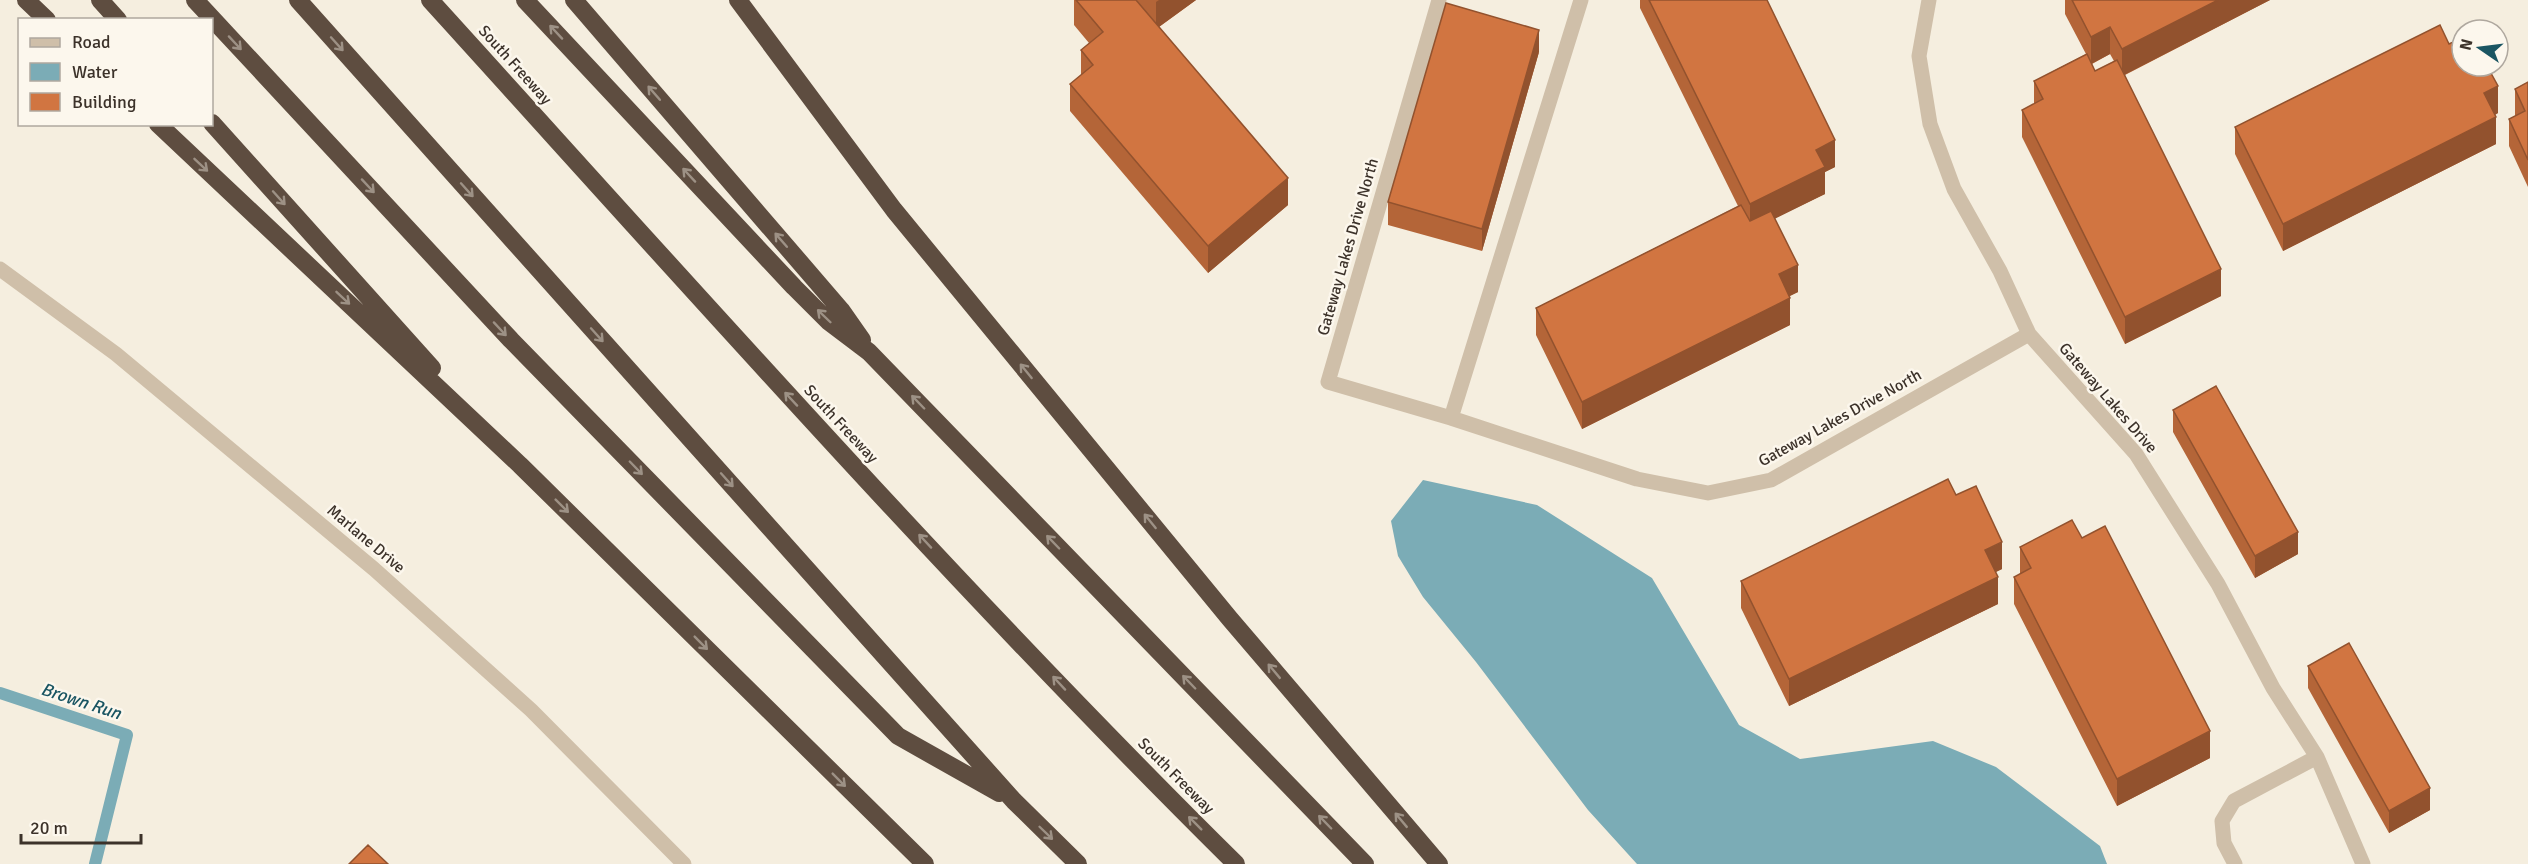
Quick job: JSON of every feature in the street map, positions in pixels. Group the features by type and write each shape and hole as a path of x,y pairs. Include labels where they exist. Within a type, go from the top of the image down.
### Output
{"highway":[{"path":"26,0 45,18"},
{"path":"100,0 116,18"},
{"path":"195,0 212,18"},
{"path":"298,0 1014,801 1078,864"},
{"name":"South Freeway","path":"430,0 790,398 1132,761 1236,864"},
{"path":"525,0 794,287 828,321 869,352 1365,864"},
{"path":"574,0 841,310 869,352"},
{"path":"738,0 894,210 1230,619 1439,864"},
{"path":"213,19 511,340 898,736 1014,801"},
{"path":"213,124 520,465"},
{"path":"160,126 520,465 925,864"}],"street":[{"name":"Gateway Lakes Drive North","path":"1439,0 1328,382 1451,418 1637,479 1708,493 1771,480 2029,334"},
{"path":"1451,418 1581,0"},
{"name":"Gateway Lakes Drive","path":"1928,0 1919,56 1930,124 1954,189 2000,271 2029,334 2136,454 2218,584 2273,688 2317,757 2363,864"},
{"name":"Marlane Drive","path":"0,269 116,354 374,568 531,710 684,864"},
{"path":"2235,864 2223,843 2222,821 2234,801 2317,757"}],"water":[{"path":"1423,480 1537,505 1652,578 1739,725 1800,759 1933,741 1996,767 2100,846 2107,864 1637,864 1588,810 1476,662 1423,597 1398,556 1391,521"}],"building":[{"path":"1076,0 1136,0 1288,178 1208,246 1070,84 1093,65 1081,50 1103,32"},
{"path":"1649,0 1767,0 1835,140 1816,150 1825,167 1750,204"},
{"path":"2072,0 2218,0 2122,49 2110,27 2091,37"},
{"path":"1446,3 1539,30 1482,229 1388,202"},
{"path":"2440,25 2450,44 2450,78 2494,78 2498,86 2484,93 2496,117 2283,224 2235,127"},
{"path":"2087,54 2095,71 2117,60 2221,269 2125,317 2022,110 2043,99 2034,81"},
{"path":"2528,82 2528,160 2509,119 2525,111 2515,89"},
{"path":"1741,205 1750,221 1771,211 1798,265 1779,274 1790,298 1582,402 1536,308"},
{"path":"2216,386 2298,532 2255,556 2173,410"},
{"path":"1948,479 1956,495 1976,486 2002,542 1985,550 1998,577 1789,679 1741,581"},
{"path":"2072,520 2082,538 2105,526 2210,731 2117,779 2014,577 2031,568 2020,547"},
{"path":"2349,643 2430,788 2389,811 2308,666"},
{"path":"368,845 388,864 349,864"}],"waterway":[{"name":"Brown Run","path":"0,693 127,735 95,864"}]}
